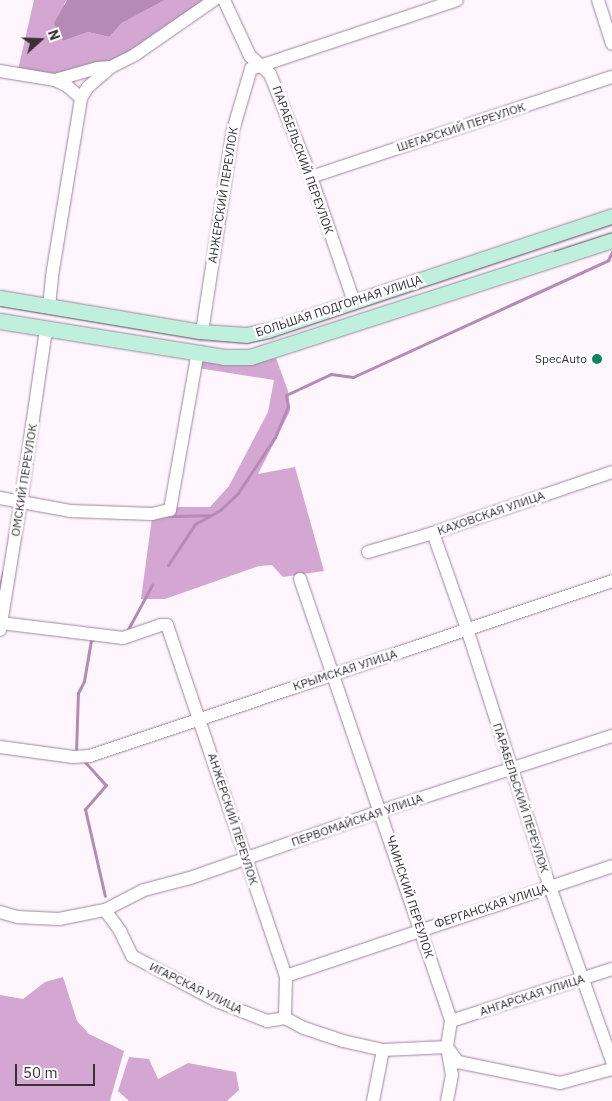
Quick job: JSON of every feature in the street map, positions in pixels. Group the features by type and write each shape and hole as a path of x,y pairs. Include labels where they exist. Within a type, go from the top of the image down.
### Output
{"main road":[{"name":"БОЛЬШАЯ ПОДГОРНАЯ УЛИЦА","path":"0,298 202,332 246,335 270,330 612,216"},
{"name":"БОЛЬШАЯ ПОДГОРНАЯ УЛИЦА","path":"0,321 224,357 250,358 612,240"}],"street":[{"path":"49,306 52,276 81,98 95,80 111,67 136,54 214,0"},
{"name":"ПАРАБЕЛЬСКИЙ ПЕРЕУЛОК","path":"224,0 250,56 270,74 310,178 354,302"},
{"path":"414,0 417,13"},
{"path":"261,66 457,0"},
{"path":"598,0 612,44"},
{"name":"АНЖЕРСКИЙ ПЕРЕУЛОК","path":"202,332 233,130 251,69 261,66"},
{"path":"55,80 97,68 111,67"},
{"path":"0,71 55,80 67,86 81,98"},
{"name":"ШЕГАРСКИЙ ПЕРЕУЛОК","path":"310,178 612,77"},
{"name":"ОМСКИЙ ПЕРЕУЛОК","path":"1,627 22,501 46,329"},
{"path":"0,498 70,511 152,514 170,510 198,352"},
{"name":"КАХОВСКАЯ УЛИЦА","path":"368,552 433,534 612,472"},
{"name":"ПАРАБЕЛЬСКИЙ ПЕРЕУЛОК","path":"433,534 467,629 550,887 612,1061"},
{"name":"ЧАИНСКИЙ ПЕРЕУЛОК","path":"300,579 451,1020 447,1047 452,1075 447,1101"},
{"name":"КРЫМСКАЯ УЛИЦА","path":"0,747 79,757 90,756 612,581"},
{"name":"АНЖЕРСКИЙ ПЕРЕУЛОК","path":"1,627 123,638 165,623 169,627 286,976 285,1018"},
{"name":"ПЕРВОМАЙСКАЯ УЛИЦА","path":"105,910 144,890 190,878 381,811 612,736"},
{"name":"ФЕРГАНСКАЯ УЛИЦА","path":"286,976 612,866"},
{"path":"0,912 17,917 59,919 105,910"},
{"name":"ИГАРСКАЯ УЛИЦА","path":"105,910 116,924 132,956 227,1005 267,1021 285,1018 312,1031 383,1050 447,1047"},
{"name":"АНГАРСКАЯ УЛИЦА","path":"451,1020 612,969"},
{"path":"447,1047 458,1062 560,1083 612,1069"},
{"path":"373,1101 383,1050"}],"shaded area":[{"path":"34,0 67,0 64,4 63,41 88,32 109,37 122,23 165,0 208,0 132,53 54,77 18,70"},
{"path":"67,0 165,0 122,23 109,37 88,32 63,41 54,23"},
{"path":"201,356 252,362 276,358 288,391 290,411 258,474 295,467 324,571 283,577 272,565 259,566 165,599 141,599 152,518 178,507 210,507 229,486 268,412 274,380 198,368"},
{"path":"63,977 77,1021 89,1034 124,1051 110,1101 0,1101 0,995 23,999 45,982"},
{"path":"129,1057 149,1059 158,1079 188,1063 236,1072 239,1090 227,1101 129,1101 118,1091"}],"waterway":[{"path":"168,565 195,524 220,510 238,493 275,437 288,407 286,395 331,374 353,377 608,260 612,252"},
{"path":"170,516 209,515"},
{"path":"0,588 3,572"},
{"path":"126,633 152,585"},
{"path":"76,752 78,693 84,681 91,640 93,640"},
{"path":"85,762 106,785 85,809 105,896"}],"tram line":[{"path":"0,306 200,339 247,343 272,337 612,224"},
{"path":"554,251 612,232"}],"place":[{"name":"SpecAuto","path":"597,359"}]}
